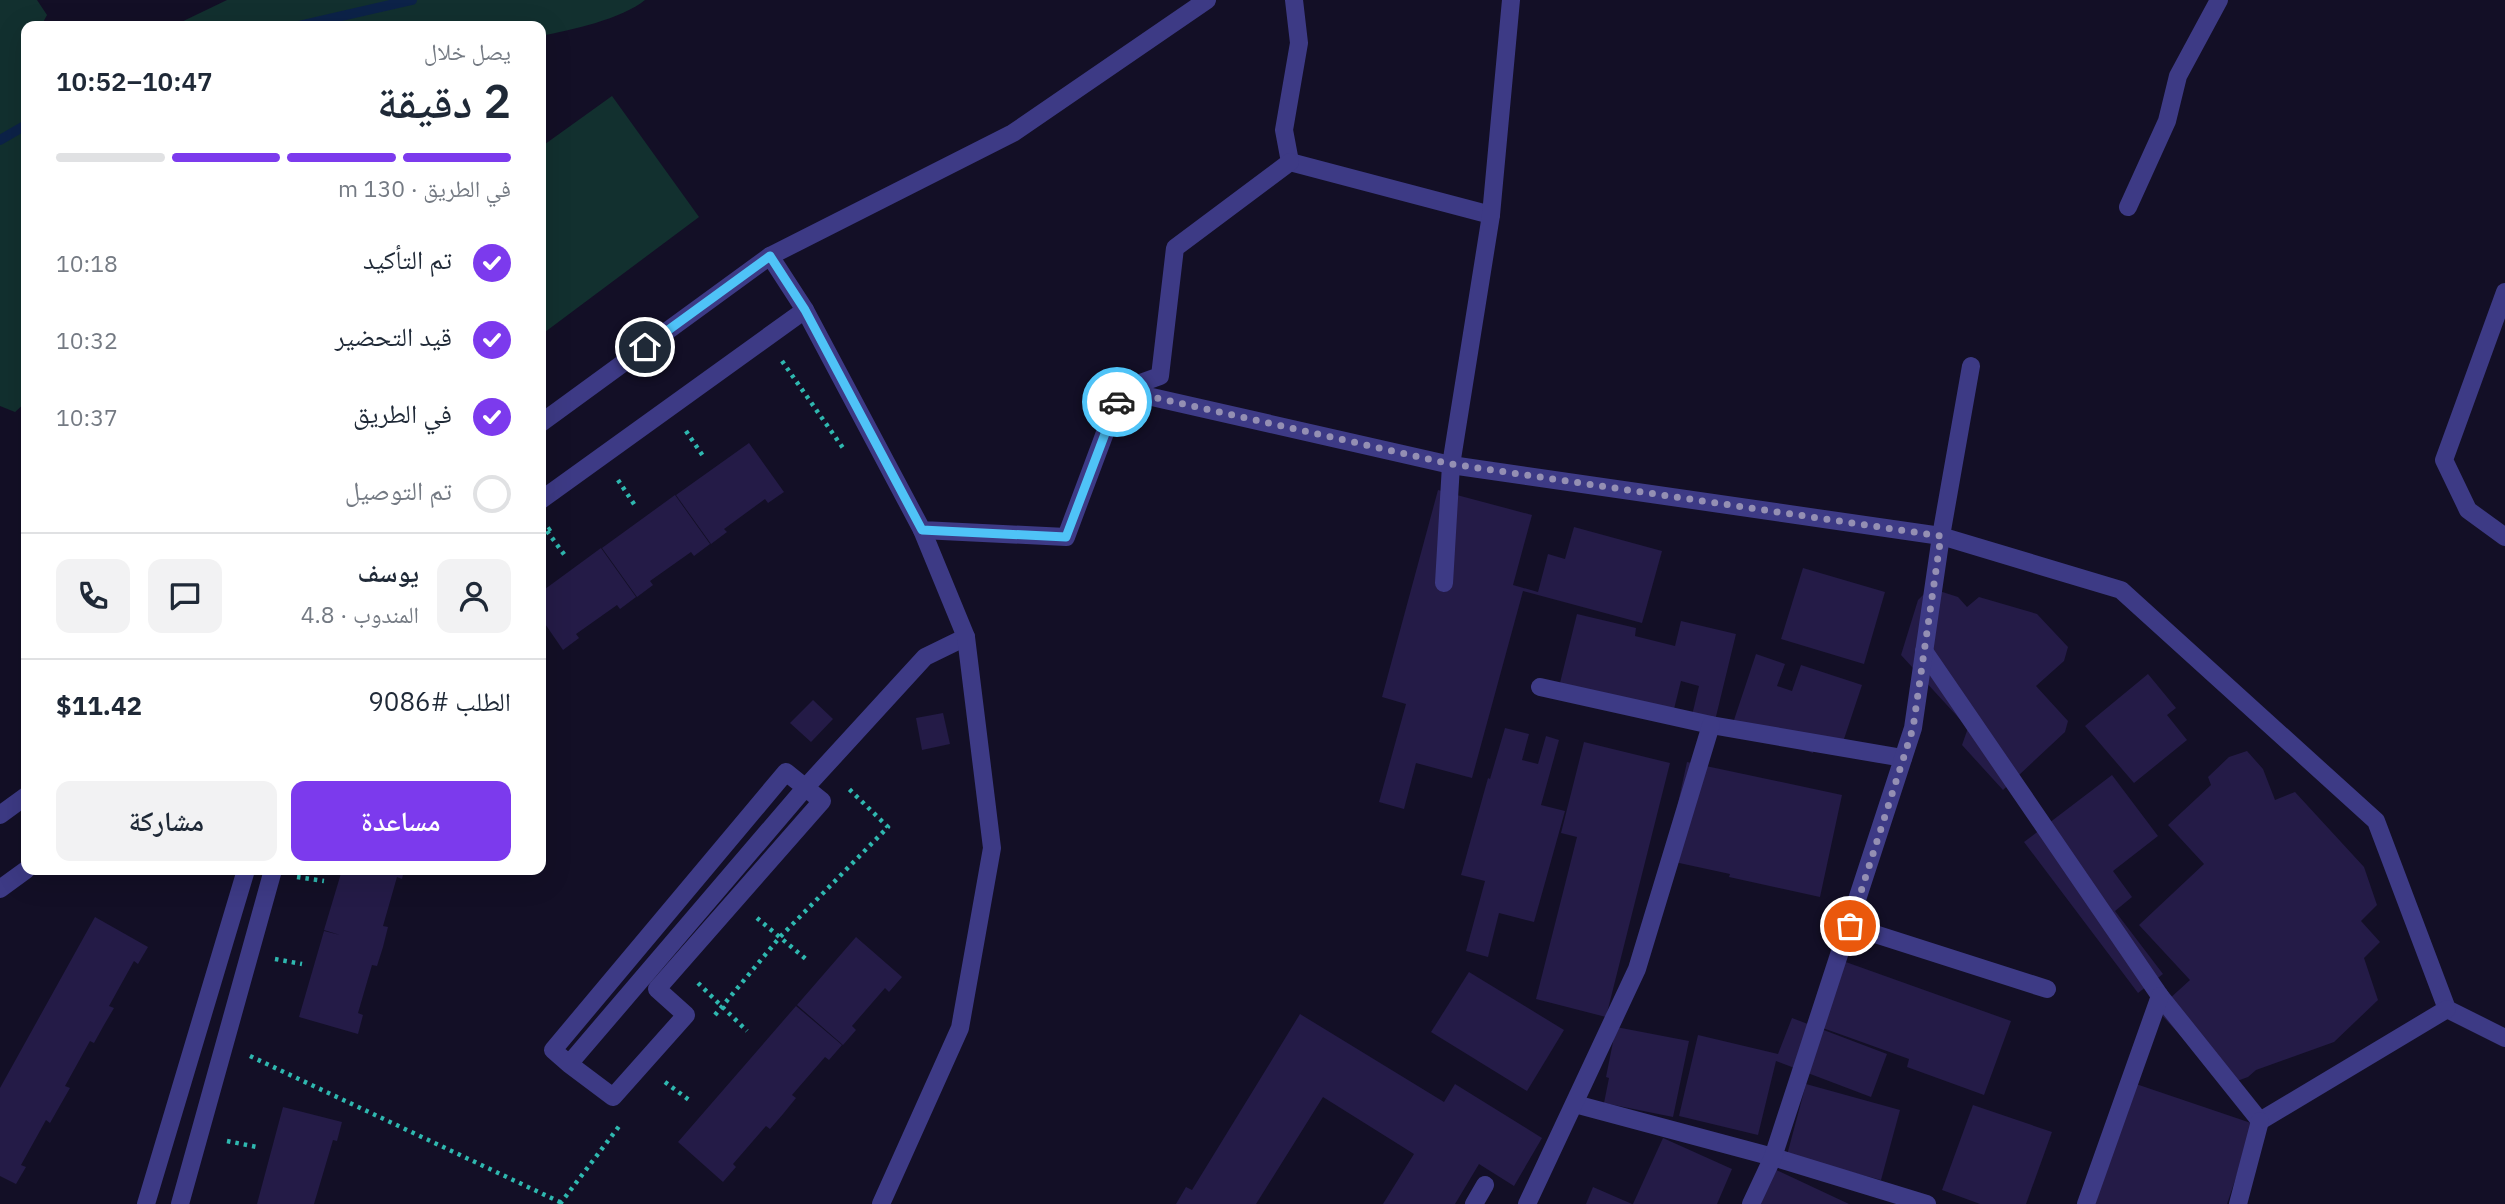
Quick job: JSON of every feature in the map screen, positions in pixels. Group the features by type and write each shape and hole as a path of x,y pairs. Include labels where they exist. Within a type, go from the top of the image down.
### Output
{"street":[{"path":"546,418 770,256 1013,133 1207,0"},
{"path":"1290,162 1284,130 1299,43 1294,0"},
{"path":"1444,583 1451,464 1491,215 1511,0"},
{"path":"2128,207 2167,121 2178,76 2219,0"},
{"path":"1290,162 1491,215"},
{"path":"922,530 1066,537 1121,390 1160,376 1175,248 1290,162"},
{"path":"770,256 805,310 922,530 967,637 992,848 960,1028 881,1204"},
{"path":"2505,292 2444,460 2468,510 2505,537"},
{"path":"546,496 805,310"},
{"path":"1751,1204 1773,1157 1913,728 1941,536 1971,366"},
{"path":"1121,390 1451,464 1941,536 2121,590 2376,821 2447,1009 2505,1038"},
{"path":"569,1064 805,788 925,657 967,637"},
{"path":"1924,651 2160,996 2260,1121"},
{"path":"1540,687 1711,725 1903,758"},
{"path":"1527,1204 1637,969 1711,725"},
{"path":"786,772 805,788 822,801 657,989 686,1015 613,1097 553,1050 786,772"},
{"path":"0,815 21,800"},
{"path":"0,889 21,874"},
{"path":"146,1204 245,875"},
{"path":"180,1204 272,875"},
{"path":"1850,926 2047,989"},
{"path":"2087,1204 2160,996"},
{"path":"2238,1204 2260,1121 2447,1009"},
{"path":"1575,1104 1773,1157 1878,1197 1927,1204"},
{"path":"1474,1204 1485,1185"}],"path":[{"path":"771,368 781,360 844,449"},
{"path":"676,437 696,422"},
{"path":"686,430 705,459"},
{"path":"607,487 627,472"},
{"path":"618,480 636,507"},
{"path":"557,524 547,531 566,557"},
{"path":"713,1016 780,937 888,827 826,766"},
{"path":"296,876 324,881"},
{"path":"736,900 807,960"},
{"path":"274,959 302,964"},
{"path":"678,964 747,1031"},
{"path":"249,1056 561,1204 622,1123"},
{"path":"226,1141 257,1146"}],"green space":[{"path":"0,0 37,0 47,15 44,21 21,21 21,407 15,412 0,406"},
{"path":"227,0 645,0 610,18 546,35 546,21 183,21"},
{"path":"612,96 699,217 546,331 546,143"}],"building":[{"path":"749,443 784,492 768,503 765,499 724,529 727,532 711,544 676,495"},
{"path":"1438,490 1532,515 1513,585 1538,592 1548,554 1565,559 1574,527 1662,551 1642,623 1523,591 1472,778 1416,763 1404,809 1379,802 1406,704 1382,697"},
{"path":"675,495 710,544 694,556 691,552 650,581 653,585 637,597 602,548"},
{"path":"601,548 636,597 620,609 617,605 576,634 579,638 563,650 546,625 546,588"},
{"path":"1803,568 1885,592 1864,664 1781,639"},
{"path":"1930,588 1958,597 1967,607 1979,597 2037,614 2068,647 2064,661 2036,686 2068,721 2065,732 2003,790 1962,745 1968,728 1901,655 1918,600"},
{"path":"1577,614 1636,628 1635,636 1675,646 1681,621 1736,634 1712,733 1689,728 1699,686 1681,681 1671,721 1557,695"},
{"path":"1756,654 1785,664 1777,686 1792,691 1801,665 1862,685 1839,754 1815,746 1813,753 1732,726"},
{"path":"2148,674 2176,708 2167,715 2187,740 2134,783 2085,726"},
{"path":"813,700 833,719 811,742 790,723"},
{"path":"943,713 950,744 922,750 916,718"},
{"path":"1505,728 1529,734 1522,760 1538,764 1546,736 1559,740 1541,805 1565,811 1534,922 1499,913 1488,957 1466,951 1485,881 1461,875"},
{"path":"1584,742 1670,763 1606,1017 1536,999 1577,837 1561,833"},
{"path":"2247,751 2263,769 2275,800 2295,792 2364,867 2377,905 2361,921 2380,942 2364,958 2378,1000 2334,1042 2256,1070 2248,1077 2226,1085 2157,1010 2190,980 2139,925 2204,864 2168,825 2211,785 2208,777 2229,757"},
{"path":"1687,762 1842,795 1820,897 1670,861 1673,826"},
{"path":"2112,775 2158,836 2113,871 2132,897 2115,911 2163,974 2138,993 2024,842"},
{"path":"340,875 403,875 402,879 397,877 383,926 388,927 383,947 377,966 372,965 358,1013 363,1015 358,1034 299,1017 324,931 340,935 324,930"},
{"path":"95,917 148,947 138,964 134,961 109,1006 114,1008 94,1043 90,1041 65,1086 70,1088 50,1123 46,1120 21,1165 26,1167 16,1184 0,1176 0,1088"},
{"path":"856,937 902,977 889,992 885,988 852,1026 856,1030 843,1045 797,1005"},
{"path":"1843,961 2011,1021 1984,1095 1907,1067 1909,1059 1820,1027"},
{"path":"1469,972 1564,1030 1527,1091 1431,1032"},
{"path":"796,1006 842,1045 829,1060 825,1057 792,1095 796,1098 783,1114 770,1129 766,1126 733,1164 736,1167 723,1182 678,1142"},
{"path":"1300,1014 1444,1102 1455,1084 1542,1138 1514,1186 1479,1164 1455,1204 1383,1204 1414,1154 1323,1097 1256,1204 1176,1204 1186,1187 1192,1190"},
{"path":"1792,1018 1887,1054 1871,1097 1776,1061 1758,1135 1679,1116 1698,1035 1778,1054"},
{"path":"1616,1027 1689,1041 1673,1117 1604,1103"},
{"path":"1806,1084 1900,1110 1881,1180 1787,1155"},
{"path":"2136,1084 2254,1124 2227,1204 2095,1204"},
{"path":"1973,1105 2052,1132 2026,1204 1980,1204 1942,1190"},
{"path":"283,1107 342,1122 337,1141 333,1140 314,1204 257,1204"},
{"path":"1663,1138 1732,1169 1717,1204 1633,1204"},
{"path":"1774,1169 1849,1204 1758,1204"},
{"path":"1593,1187 1632,1204 1586,1204"}],"waterway":[{"path":"320,21 412,0"},
{"path":"0,140 21,128"}],"way so far":[{"path":"1117,402 1121,390 1451,464 1941,536 1913,728 1850,926"}],"route":[{"path":"645,347 770,256 805,310 922,530 1066,537 1117,402"}]}
